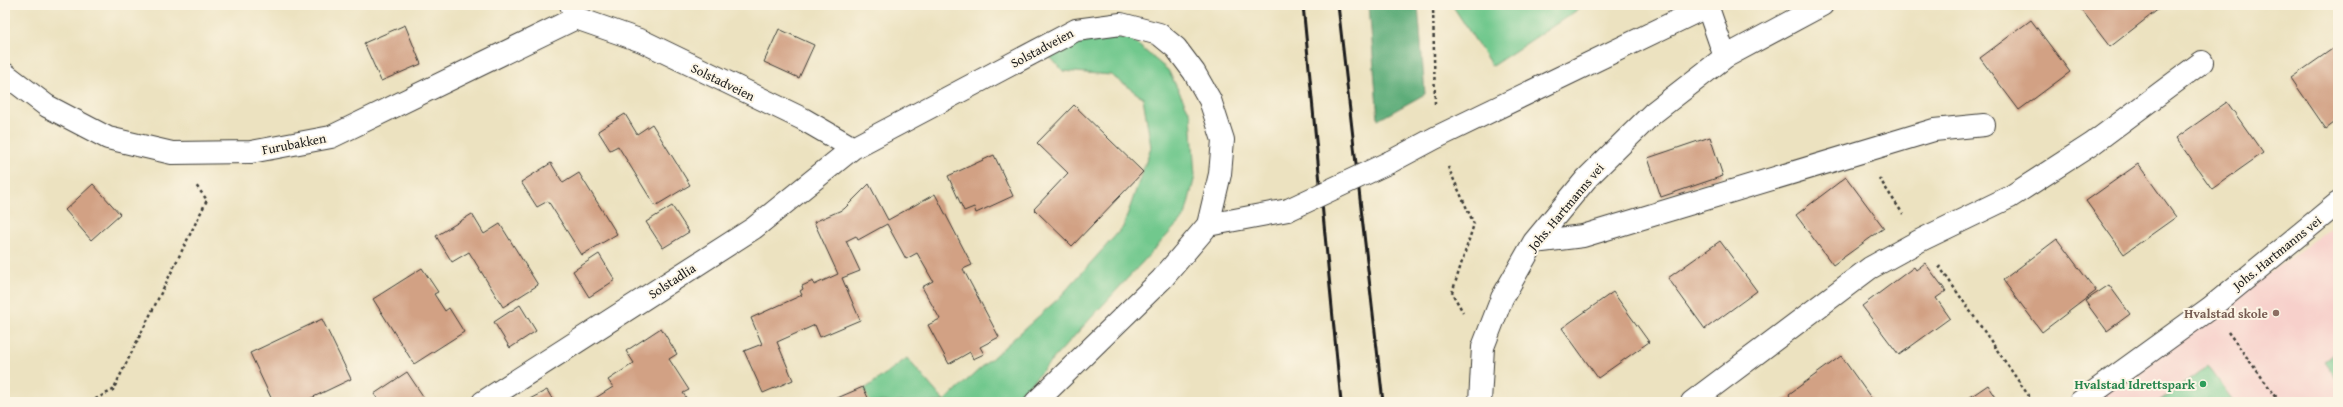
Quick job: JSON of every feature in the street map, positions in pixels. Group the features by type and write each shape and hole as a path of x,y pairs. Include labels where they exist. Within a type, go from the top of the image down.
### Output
{"street":[{"path":"1208,225 1288,210 1390,162 1435,138 1708,5 1725,57"},
{"name":"Johs. Hartmanns vei","path":"1480,402 1483,347 1502,298 1534,242 1587,178 1653,113 1725,57 1822,5"},
{"name":"Solstadveien","path":"574,12 642,42 803,119 854,148 1076,30 1121,24 1159,34 1176,48 1194,72 1210,100 1223,140 1220,174 1208,225 1162,279 1036,402"},
{"name":"Furubakken","path":"5,74 47,106 108,138 172,154 251,152 331,137 574,12"},
{"path":"1692,402 1870,268 1921,240 2010,197 2092,144 2202,62"},
{"path":"1534,242 1583,236 1934,130 1984,125"},
{"name":"Solstadlia","path":"483,402 754,228 854,148"},
{"name":"Johs. Hartmanns vei","path":"2080,402 2210,308 2338,203"}],"path":[{"path":"1433,5 1435,138 1474,224 1452,293 1483,347"},
{"path":"1861,151 2033,402"},
{"path":"90,402 113,390 207,200 172,154"},
{"path":"2210,308 2280,402"}],"shaded area":[{"name":"Hvalstad skole","path":"2338,223 2338,402 2091,402"}],"green space":[{"path":"1369,5 1418,5 1425,94 1378,120"},
{"path":"1452,5 1585,5 1492,66"},
{"path":"1088,33 1131,39 1168,70 1191,115 1195,176 1185,216 1032,382 1010,402 847,402 907,358 944,401 1059,298 1123,227 1151,147 1143,98 1111,75 1063,71 1048,55"},
{"path":"2338,351 2338,381 2324,361"},
{"name":"Hvalstad Idrettspark","path":"2208,366 2234,402 2159,402"}],"building":[{"path":"2078,5 2157,5 2160,8 2110,47"},
{"path":"2031,20 2070,72 2019,110 1980,58"},
{"path":"405,25 421,64 381,81 364,43"},
{"path":"779,29 814,45 799,78 764,62"},
{"path":"2338,45 2338,120 2326,129 2291,78"},
{"path":"2227,102 2263,153 2212,189 2176,138"},
{"path":"1074,105 1143,172 1072,246 1034,209 1068,173 1037,143"},
{"path":"625,114 637,134 652,124 690,185 655,206 618,146 610,150 598,131"},
{"path":"1710,137 1723,176 1661,197 1648,158"},
{"path":"994,155 1013,196 976,213 974,207 964,211 948,176"},
{"path":"551,163 563,183 579,173 617,234 582,255 548,201 537,207 521,182"},
{"path":"2138,164 2176,217 2124,254 2086,201"},
{"path":"1846,177 1884,228 1833,265 1796,215"},
{"path":"93,184 120,214 91,240 65,210"},
{"path":"869,184 888,220 935,194 972,265 963,269 999,337 980,347 984,354 973,359 970,352 949,364 928,325 940,319 922,287 933,281 917,253 906,259 887,224 858,240 856,236 846,241 860,271 842,278 860,320 820,337 815,325 777,342 793,380 763,393 744,351 762,344 751,318 802,295 800,291 803,289 802,286 813,281 814,285 838,274 814,222 844,209"},
{"path":"672,206 689,232 663,248 646,222"},
{"path":"472,214 484,234 500,224 538,285 503,307 469,252 452,262 436,236"},
{"path":"2057,239 2096,291 2042,332 2003,280"},
{"path":"1720,241 1757,291 1705,329 1668,278"},
{"path":"599,254 615,280 589,297 573,271"},
{"path":"1925,263 1946,291 1936,298 1950,318 1899,355 1862,306 1914,267 1916,270"},
{"path":"422,268 438,292 434,294 445,311 449,308 464,332 414,364 373,299"},
{"path":"2109,285 2130,314 2107,331 2085,301"},
{"path":"1613,292 1649,342 1598,378 1562,328"},
{"path":"520,305 536,331 510,348 494,322"},
{"path":"322,319 351,379 303,402 273,402 250,353"},
{"path":"661,328 677,354 669,359 689,390 683,393 689,402 589,402 613,387 608,380 634,363 626,351"},
{"path":"1841,356 1874,402 1781,402 1790,396 1789,394"},
{"path":"407,372 427,402 380,402 374,394"},
{"path":"1988,385 1999,402 1963,402"},
{"path":"863,387 870,402 828,402"},
{"path":"547,390 554,402 524,402"},
{"path":"1133,398 1137,402 1128,402"}],"railway":[{"path":"1303,5 1341,402"},
{"path":"1338,5 1383,402"}],"place":[{"name":"Hvalstad skole","path":"2276,313"},
{"name":"Hvalstad Idrettspark","path":"2203,384"}]}
